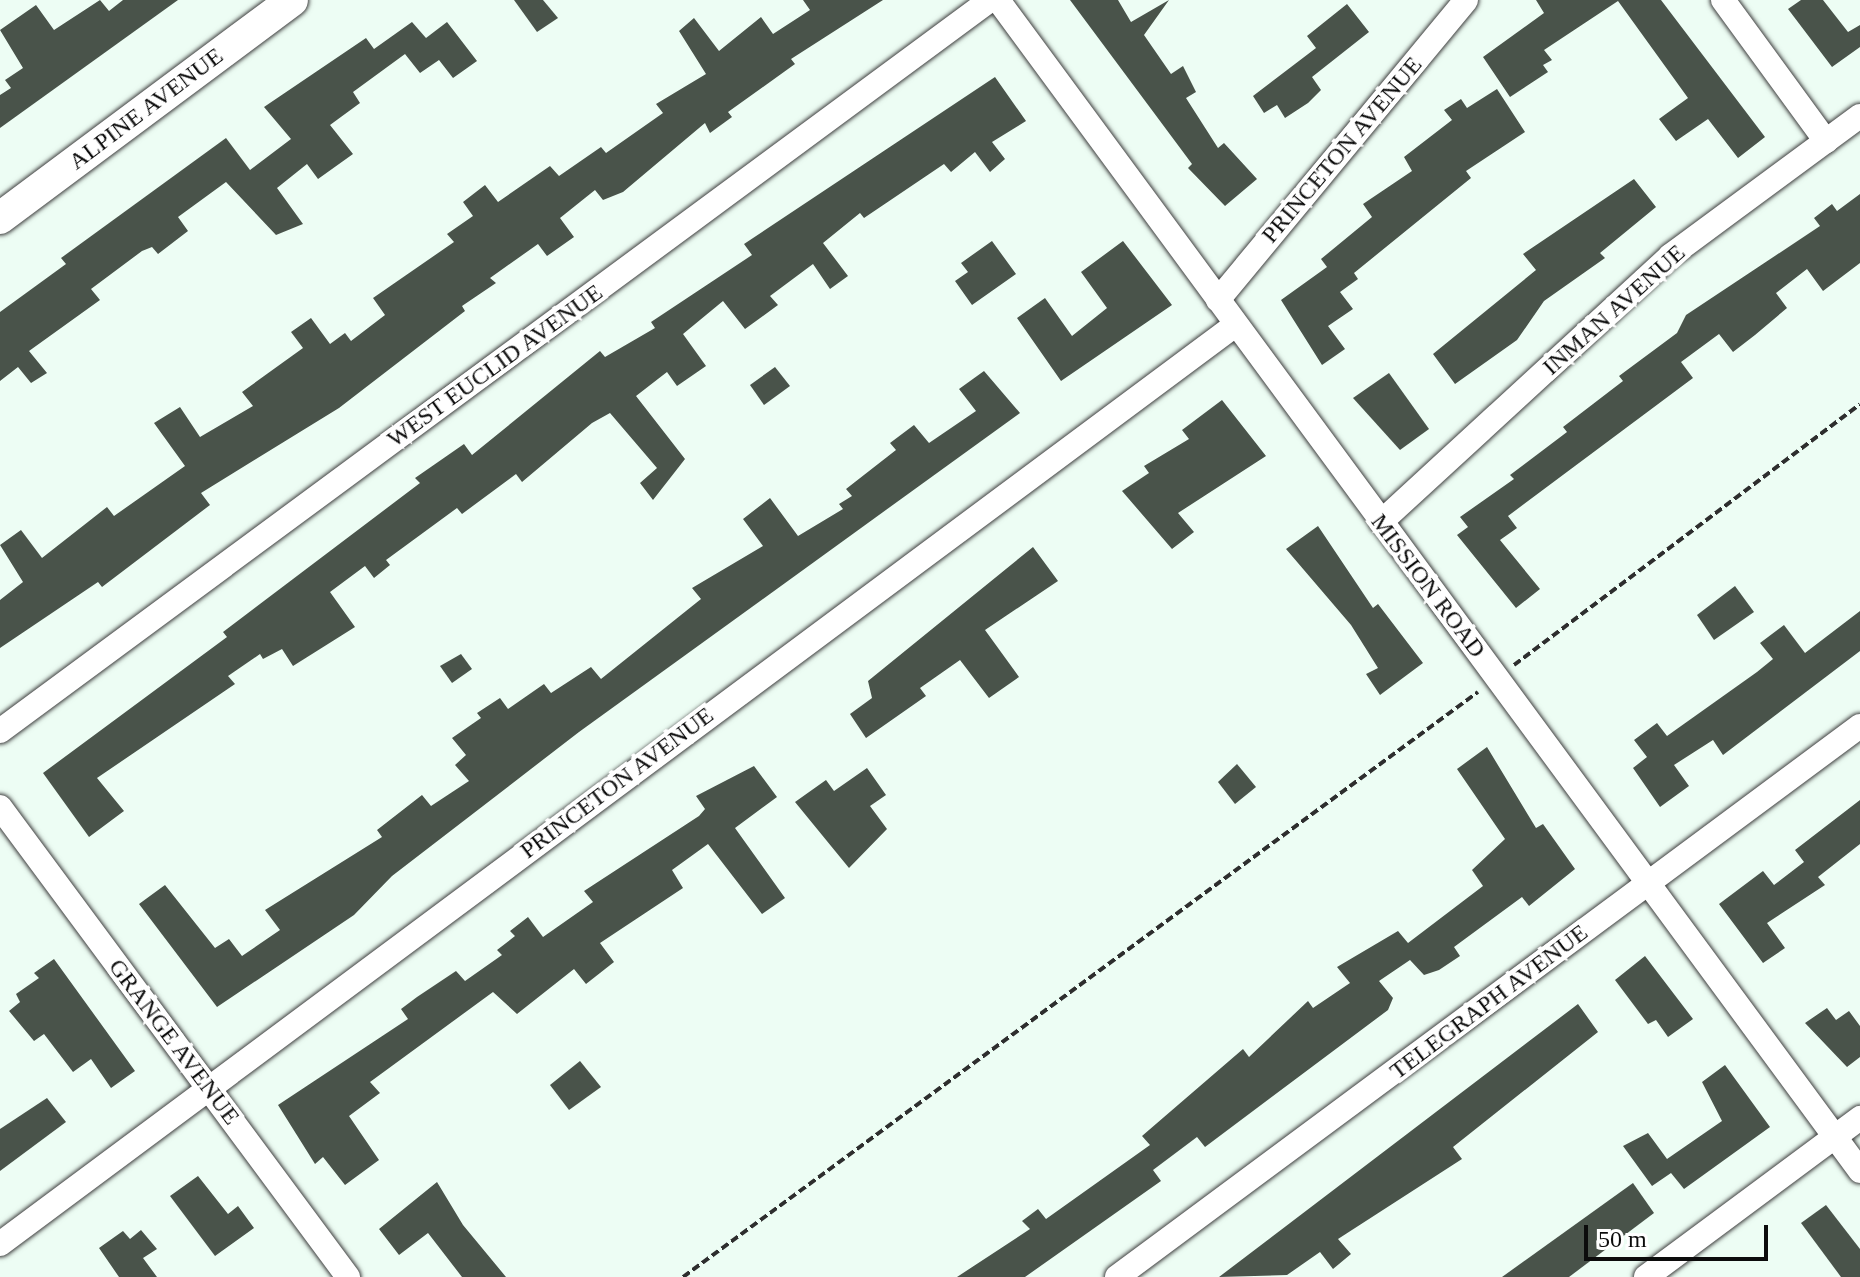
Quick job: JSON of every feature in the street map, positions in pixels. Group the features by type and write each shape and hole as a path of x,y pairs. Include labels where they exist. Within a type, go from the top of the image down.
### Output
{"street":[{"name":"ALPINE AVENUE","path":"0,218 292,0"},
{"name":"WEST EUCLID AVENUE","path":"0,731 990,0"},
{"name":"MISSION ROAD","path":"998,0 1860,1171"},
{"name":"PRINCETON AVENUE","path":"1218,300 1466,0"},
{"path":"1723,0 1826,141"},
{"name":"INMAN AVENUE","path":"1381,522 1670,256 1860,116"},
{"name":"PRINCETON AVENUE","path":"0,1244 1235,325"},
{"name":"TELEGRAPH AVENUE","path":"1117,1277 1860,726"},
{"name":"GRANGE AVENUE","path":"0,807 348,1277"},
{"path":"1646,1277 1860,1118"}],"path":[{"path":"683,1277 1497,678 1860,404"}],"building":[{"path":"100,0 109,11 123,0 178,0 0,128 0,95 11,88 5,80 23,68 0,30 36,5 54,30"},
{"path":"514,0 543,0 558,18 537,32"},
{"path":"803,0 883,0 791,59 795,64 728,112 732,117 710,133 705,123 623,192 603,200 595,190 560,218 574,237 547,256 538,244 490,278 496,283 462,306 465,311 339,408 201,493 210,505 102,587 98,582 0,648 0,600 23,582 0,545 21,530 42,558 107,507 114,516 185,466 154,423 180,407 200,437 253,406 242,392 303,348 291,332 311,318 330,344 345,333 351,341 385,315 373,298 454,242 447,234 473,216 463,202 485,185 498,202 550,166 559,176 601,147 606,153 663,113 656,104 706,74 679,31 694,18 719,51 761,17 773,34 810,10"},
{"path":"1070,0 1118,0 1131,22 1169,0 1144,35 1171,74 1183,66 1196,92 1186,98 1218,148 1224,143 1257,179 1225,206 1188,168 1192,164"},
{"path":"1536,0 1661,0 1765,137 1738,158 1708,119 1676,141 1659,119 1688,98 1618,1 1544,50 1552,60 1543,65 1548,72 1510,97 1483,57 1544,13"},
{"path":"1801,0 1823,0 1848,32 1860,25 1860,47 1832,67 1788,9"},
{"path":"1347,4 1369,32 1312,77 1321,90 1308,103 1285,118 1277,105 1264,113 1253,96 1316,48 1307,36"},
{"path":"412,22 426,38 447,22 477,61 453,78 439,60 420,73 405,54 353,92 360,103 330,125 353,154 318,179 307,164 277,188 303,224 276,235 226,182 178,217 188,231 158,254 152,247 142,251 91,289 100,300 29,351 47,373 31,383 18,367 0,381 0,312 66,264 61,258 226,138 250,170 291,139 264,107 366,38 374,49"},
{"path":"995,77 1026,121 992,142 1005,159 990,172 975,152 951,172 944,164 864,218 860,213 823,243 848,276 830,289 813,264 770,296 778,305 745,329 723,301 683,334 706,366 677,386 667,372 636,396 685,459 653,500 640,483 657,468 610,413 592,423 522,482 516,474 462,514 457,508 386,560 390,565 374,578 365,566 330,592 355,627 293,666 282,649 263,659 260,654 228,676 235,684 97,778 124,811 89,837 43,773 227,637 223,632 420,483 415,478 464,444 472,455 600,351 605,357 655,328 651,322 752,255 744,244"},
{"path":"1497,89 1525,132 1466,171 1471,178 1354,273 1358,279 1340,292 1353,309 1328,326 1345,349 1322,365 1281,300 1327,267 1321,259 1372,217 1363,204 1412,171 1404,157 1452,120 1444,110 1461,99 1467,108"},
{"path":"1634,179 1656,207 1600,253 1605,258 1544,301 1517,340 1455,384 1433,354 1536,270 1523,254"},
{"path":"1860,194 1860,263 1823,291 1807,269 1776,293 1787,308 1755,335 1733,352 1719,334 1681,362 1693,378 1508,516 1517,528 1500,540 1540,589 1516,608 1457,535 1468,527 1460,517 1514,479 1510,475 1567,432 1563,427 1623,381 1619,376 1677,333 1686,315 1820,226 1814,218 1832,204 1837,211"},
{"path":"992,241 1016,274 972,305 955,281 968,272 961,263"},
{"path":"1123,241 1172,305 1061,381 1017,318 1045,298 1072,336 1107,308 1081,272"},
{"path":"775,367 790,386 764,405 750,385"},
{"path":"984,371 1020,413 579,732 392,876 354,915 217,1007 139,904 165,885 215,948 229,939 242,956 280,930 265,910 382,837 377,830 422,795 431,806 469,781 455,765 466,755 452,738 481,718 477,713 500,698 508,709 544,684 551,693 591,667 601,679 701,599 692,588 763,546 743,519 770,498 798,536 843,509 839,504 852,496 846,489 896,450 890,443 914,425 929,443 976,411 959,389"},
{"path":"1389,373 1429,429 1400,450 1353,398"},
{"path":"1222,400 1266,456 1178,513 1194,532 1172,549 1122,491 1149,473 1144,466 1189,439 1182,430"},
{"path":"1318,526 1373,608 1378,604 1423,663 1380,695 1366,674 1378,668 1351,625 1286,549"},
{"path":"1033,547 1058,581 985,630 1019,677 989,698 960,660 920,688 926,696 866,738 850,714 872,698 868,681"},
{"path":"1735,586 1754,612 1714,640 1697,615"},
{"path":"1860,611 1860,651 1723,755 1713,740 1674,765 1689,786 1660,807 1633,768 1647,757 1634,740 1657,723 1667,736 1757,672 1773,659 1760,643 1784,625 1805,653"},
{"path":"461,654 472,669 452,683 440,666"},
{"path":"1487,747 1536,828 1543,824 1575,869 1529,906 1522,897 1454,947 1460,956 1439,970 1424,975 1410,960 1379,981 1393,998 1388,1010 1205,1147 1197,1137 1153,1170 1161,1181 1025,1277 957,1277 1030,1229 1022,1221 1038,1209 1046,1219 1150,1145 1142,1136 1243,1049 1249,1057 1308,1001 1313,1008 1350,983 1337,967 1398,931 1408,943 1483,886 1472,870 1505,839 1457,769"},
{"path":"1237,764 1256,787 1235,804 1218,782"},
{"path":"754,766 777,797 735,828 785,898 762,914 708,844 672,870 683,888 600,943 614,962 586,984 574,969 517,1014 493,992 370,1082 380,1093 349,1116 379,1160 345,1185 323,1157 315,1164 278,1105 408,1019 401,1009 417,997 456,971 465,981 502,955 497,950 515,936 510,931 528,917 543,937 593,902 584,891 699,816 705,809 696,796"},
{"path":"867,768 886,795 870,806 887,829 849,868 795,802 826,780 834,791"},
{"path":"1860,800 1860,844 1818,877 1825,885 1767,923 1785,948 1763,963 1719,904 1763,871 1774,885 1804,862 1795,850"},
{"path":"1645,956 1693,1019 1668,1037 1656,1020 1648,1024 1615,980"},
{"path":"54,959 135,1071 111,1088 91,1059 73,1072 44,1034 34,1041 9,1011 20,1002 16,994 39,978 34,973"},
{"path":"1578,1004 1598,1032 1453,1147 1462,1159 1338,1239 1351,1254 1333,1269 1320,1252 1287,1275 1219,1277"},
{"path":"1827,1008 1836,1020 1849,1011 1860,1026 1860,1057 1847,1067 1805,1023"},
{"path":"580,1061 601,1087 569,1110 550,1085"},
{"path":"1725,1065 1770,1127 1684,1189 1671,1173 1652,1186 1623,1146 1648,1133 1667,1159 1722,1121 1702,1082"},
{"path":"47,1098 66,1122 0,1171 0,1129"},
{"path":"198,1176 228,1214 238,1206 254,1228 215,1256 170,1196"},
{"path":"437,1182 463,1225 506,1277 462,1277 428,1233 399,1255 379,1229"},
{"path":"1633,1183 1654,1213 1569,1277 1502,1277"},
{"path":"1826,1205 1860,1249 1860,1277 1841,1277 1801,1223"},
{"path":"141,1230 157,1249 143,1258 157,1277 119,1277 99,1248 123,1231 130,1239"}]}
